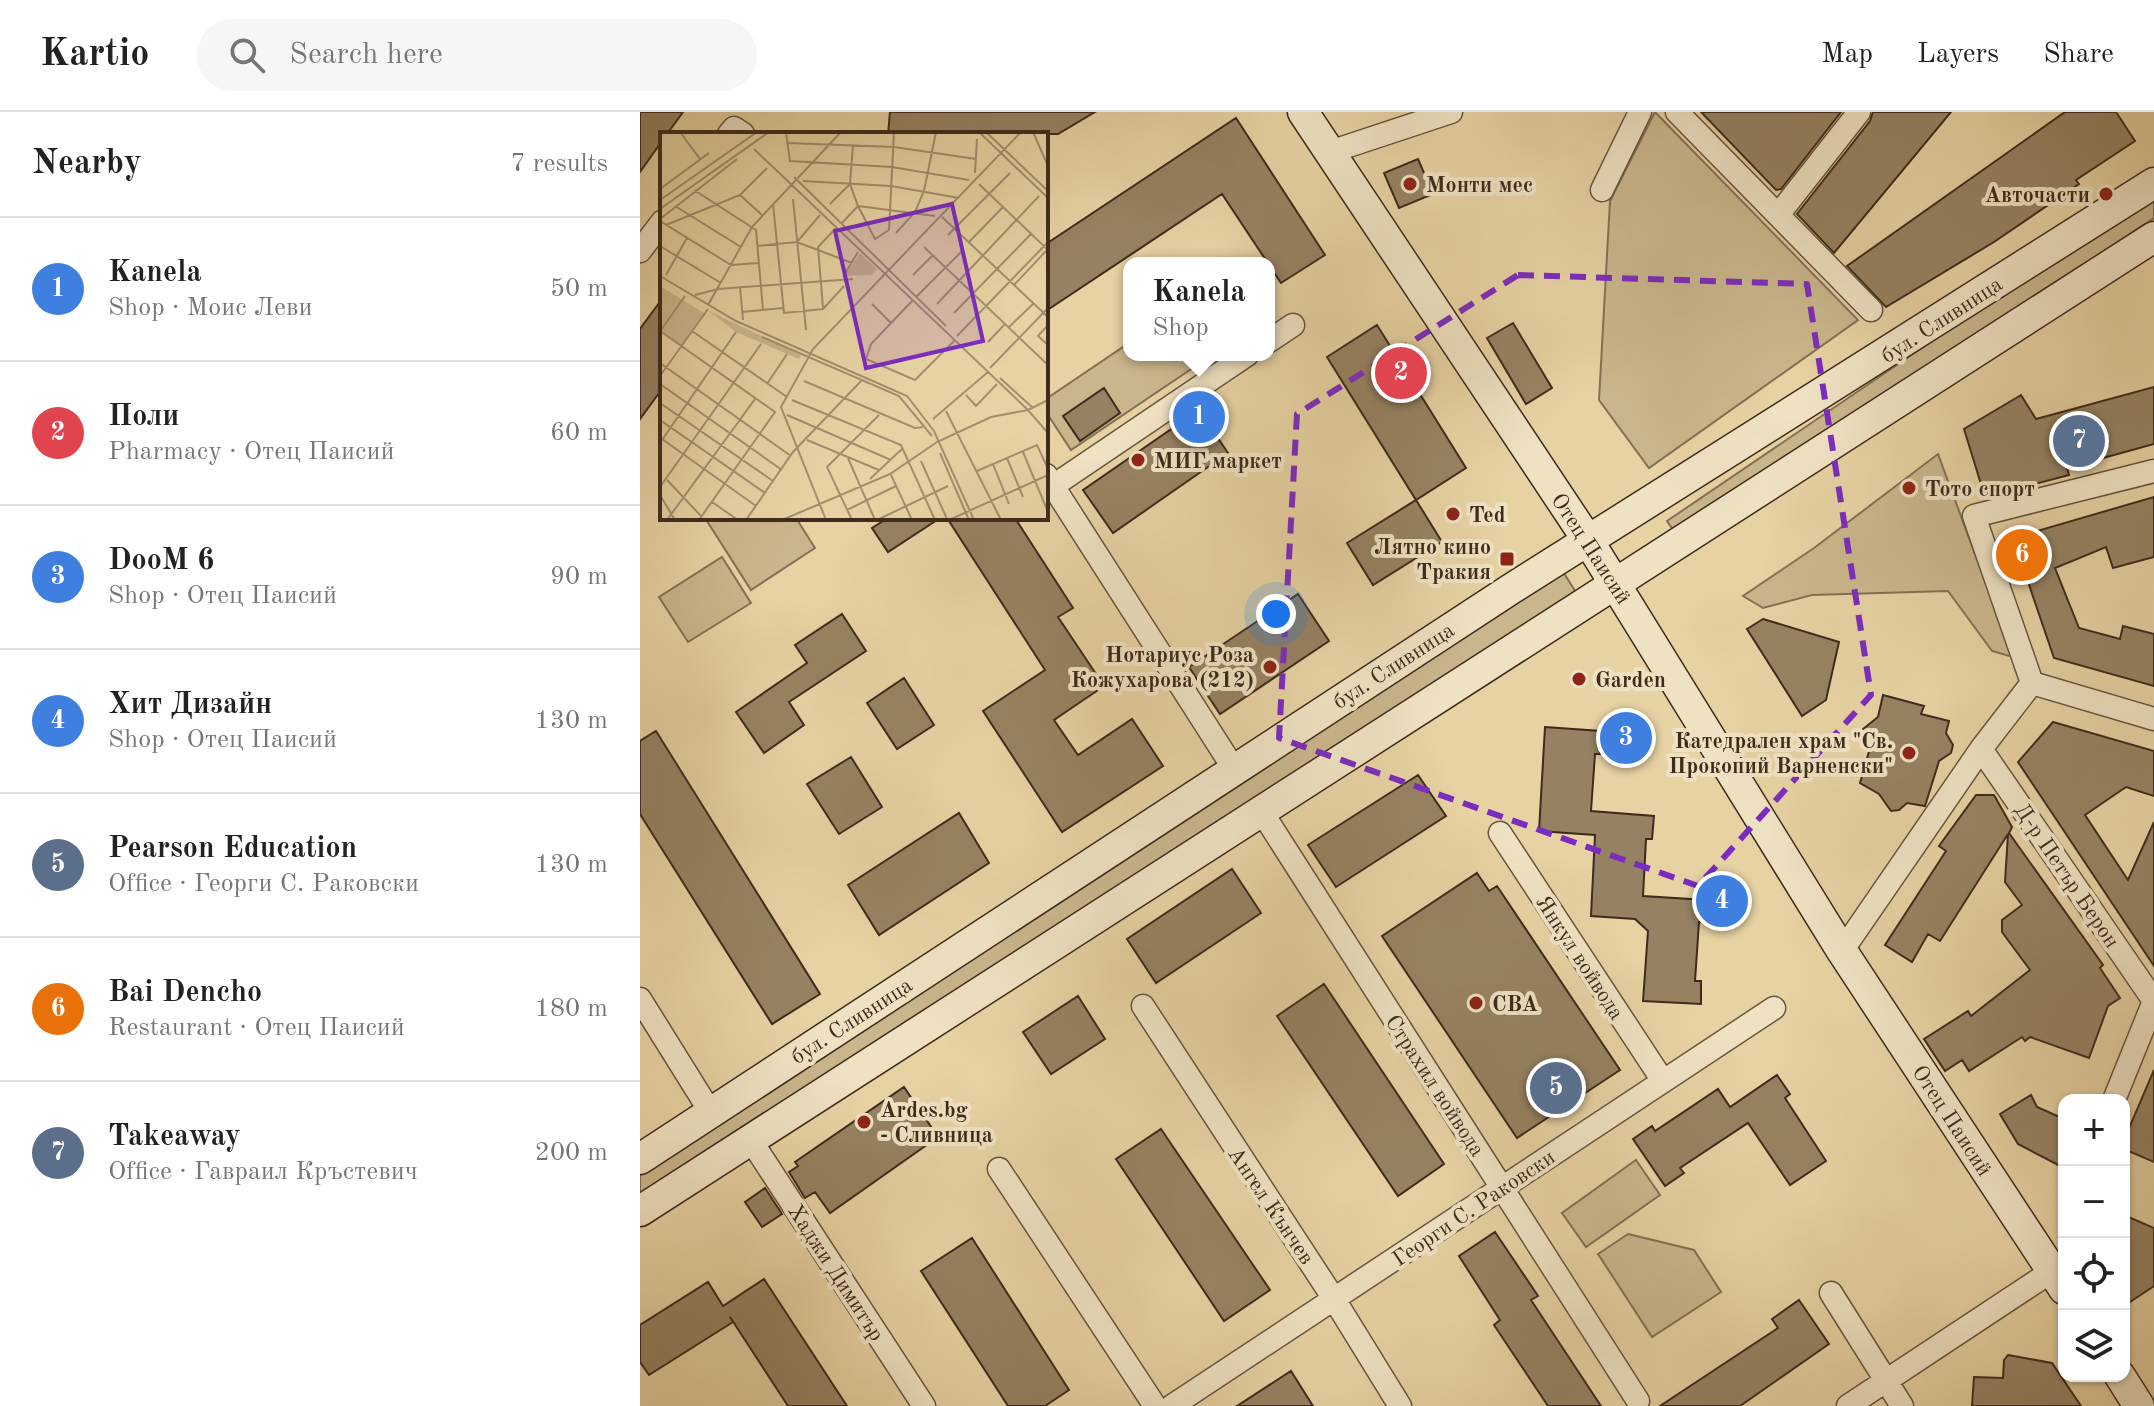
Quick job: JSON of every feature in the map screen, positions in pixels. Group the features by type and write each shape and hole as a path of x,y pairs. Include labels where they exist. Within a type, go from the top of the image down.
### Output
{"main road":[{"name":"Отец Паисий","path":"1303,112 1589,542 1842,951 2058,1280"},
{"name":"бул. Сливница","path":"640,1159 1234,769 2154,183"},
{"name":"бул. Сливница","path":"640,1211 1614,581 1819,454 2154,237"},
{"path":"2124,1382 2139,1406"}],"street":[{"path":"1330,152 1451,112"},
{"path":"1602,190 1640,112"},
{"path":"1677,112 1871,310"},
{"path":"1778,215 1859,112"},
{"path":"640,251 660,225"},
{"path":"1275,337 1293,325"},
{"path":"1234,769 1049,481 1238,361"},
{"path":"2032,683 1974,516 2154,471"},
{"path":"2032,683 2154,719"},
{"path":"1842,951 1981,749 2032,683"},
{"name":"Д-р Петър Берон","path":"1981,749 2154,1001"},
{"name":"Страхил войвода","path":"1260,809 1638,1401"},
{"name":"Янкул войвода","path":"1500,833 1663,1081"},
{"path":"640,999 711,1113"},
{"path":"2116,1094 2154,1001"},
{"name":"Ангел Кънчев","path":"1143,1006 1400,1406"},
{"name":"Георги С. Раковски","path":"1172,1406 1774,1008"},
{"name":"Хаджи Димитър","path":"750,1139 924,1406"},
{"path":"999,1169 1155,1406"},
{"path":"1848,1406 2058,1280"},
{"path":"1831,1293 1902,1406"}],"highlighted area":[{"path":"1518,275 1807,284 1871,695 1698,886 1279,738 1297,414"}],"shaded area":[{"path":"1655,112 1858,320 1649,468 1599,400 1610,201"},
{"path":"2154,180 2154,218 1680,540 1667,521 1997,297"},
{"path":"1123,347 1123,361 1203,361 1071,450 1048,415 1048,398"},
{"path":"1938,454 2013,657 1992,651 1948,591 1812,595 1763,608 1743,596 1814,548"},
{"path":"706,520 797,520 815,548 751,590"},
{"path":"722,557 751,603 688,642 659,597"},
{"path":"1557,562 1582,602 640,1212 640,1160"},
{"path":"1636,1160 1660,1195 1586,1247 1562,1213"},
{"path":"1628,1234 1694,1250 1721,1292 1652,1337 1598,1254"}],"building":[{"path":"640,112 683,112 668,132 660,132 660,144 640,172"},
{"path":"890,112 1095,112 1058,134 888,132"},
{"path":"1701,112 1841,112 1781,189 1776,190"},
{"path":"1873,112 1951,112 1834,253 1797,214 1870,121"},
{"path":"2065,112 2116,112 2135,141 2076,180 2079,184 1994,242 1886,307 1847,266"},
{"path":"1236,118 1325,255 1281,283 1275,274 1275,257 1264,257 1222,194 1048,310 1048,243"},
{"path":"1418,159 1433,194 1399,208 1384,173"},
{"path":"660,302 660,392 640,419 640,329"},
{"path":"1513,323 1552,388 1526,404 1487,338"},
{"path":"1377,325 1466,468 1416,500 1327,357"},
{"path":"2154,387 2154,444 2067,468 2069,475 1985,497 1964,429 2021,395 2036,419"},
{"path":"1104,388 1120,413 1080,441 1063,416"},
{"path":"1199,410 1228,453 1113,533 1083,490"},
{"path":"2154,497 2154,557 2113,568 2106,547 2055,568 2079,628 2120,639 2123,626 2154,634 2154,686 2054,658 2013,538"},
{"path":"1416,500 1442,542 1373,585 1347,543"},
{"path":"885,520 937,520 888,552 872,528"},
{"path":"948,520 1016,520 1073,608 1058,617 1104,686 1054,720 1078,755 1132,719 1163,766 1062,832 983,711 1045,670"},
{"path":"1298,594 1329,641 1220,714 1189,667"},
{"path":"842,614 866,651 789,702 804,725 764,753 736,712 807,663 795,645"},
{"path":"1763,619 1839,642 1826,700 1802,716 1747,629"},
{"path":"904,678 934,725 897,749 867,703"},
{"name":"Катедрален храм \"Св. Прокопий Варненски\"","path":"1883,695 1924,706 1921,714 1949,721 1946,733 1953,745 1951,753 1939,761 1925,806 1907,803 1899,810 1891,811 1879,794 1860,783 1870,748 1862,735 1863,729 1878,717"},
{"path":"2053,722 2154,751 2154,796 2126,787 2085,815 2128,880 2154,822 2154,966 2018,762"},
{"path":"1545,727 1601,731 1600,754 1595,754 1591,811 1654,816 1652,839 1646,839 1643,896 1706,900 1705,922 1699,922 1695,981 1701,981 1701,1004 1643,1001 1648,931 1635,919 1591,916 1595,835 1539,831"},
{"path":"656,731 820,994 772,1024 640,814 640,741"},
{"path":"851,757 882,807 839,834 807,784"},
{"path":"1418,775 1446,816 1336,887 1308,845"},
{"path":"1976,795 1994,795 2012,827 2009,833 2103,965 2100,968 2120,998 2108,1006 2089,1058 2030,1037 2025,1041 2022,1037 1969,1071 1962,1060 1945,1071 1924,1039 1968,1011 1971,1016 2030,970 2002,932 2002,920 2022,905 2005,882 2008,834 1940,941 1928,934 1912,962 1885,945 1946,851 1939,846"},
{"path":"959,813 989,863 879,935 848,885"},
{"path":"1232,869 1261,913 1156,983 1127,939"},
{"path":"1477,873 1489,891 1497,886 1620,1070 1517,1138 1382,936"},
{"path":"1324,984 1444,1164 1398,1196 1277,1016"},
{"path":"1078,996 1105,1039 1051,1074 1023,1032"},
{"path":"2154,1070 2154,1162 2130,1152 2130,1126"},
{"path":"1777,1075 1790,1094 1785,1098 1826,1161 1790,1185 1748,1123 1680,1168 1684,1173 1665,1186 1633,1139 1652,1126 1655,1131 1718,1089 1730,1107"},
{"path":"904,1087 938,1137 830,1213 815,1192 805,1198 789,1172 798,1166 795,1162"},
{"path":"2031,1095 2037,1107 2058,1116 2058,1165 2018,1144 2000,1114"},
{"path":"1161,1129 1270,1290 1224,1321 1116,1159"},
{"path":"765,1188 782,1214 762,1227 745,1202"},
{"path":"2130,1218 2154,1228 2154,1286 2130,1302"},
{"path":"1495,1232 1538,1296 1531,1300 1601,1406 1548,1406 1494,1325 1500,1320 1459,1256"},
{"path":"972,1238 1069,1390 1045,1406 1008,1406 921,1271"},
{"path":"764,1279 847,1406 788,1406 730,1317 733,1322 649,1375 640,1362 640,1325 708,1282 723,1306"},
{"path":"1799,1300 1829,1344 1740,1406 1660,1406 1778,1328 1772,1319"},
{"path":"2008,1355 2052,1363 2058,1372 2058,1382 2065,1382 2081,1406 1972,1406 1974,1377 2003,1378 2004,1360"},
{"path":"1291,1371 1313,1406 1237,1406"}],"place":[{"name":"Монти мес","path":"1410,184"},
{"name":"Авточасти","path":"2106,194"},
{"name":"Поли","path":"1401,373"},
{"name":"Kanela","path":"1199,417"},
{"name":"Takeaway","path":"2079,441"},
{"name":"МИГ маркет","path":"1138,460"},
{"name":"Тото спорт","path":"1909,488"},
{"name":"Ted","path":"1453,514"},
{"name":"Bai Dencho","path":"2022,555"},
{"name":"Лятно кино Тракия","path":"1507,559"},
{"name":"Нотариус Роза Кожухарова (212)","path":"1270,667"},
{"name":"Garden","path":"1579,679"},
{"name":"DooM 6","path":"1626,738"},
{"name":"Катедрален храм \"Св. Прокопий Варненски\"","path":"1909,753"},
{"name":"Хит Дизайн","path":"1722,901"},
{"name":"CBA","path":"1476,1003"},
{"name":"Pearson Education","path":"1556,1088"},
{"name":"Ardes.bg - Сливница","path":"864,1122"}]}
